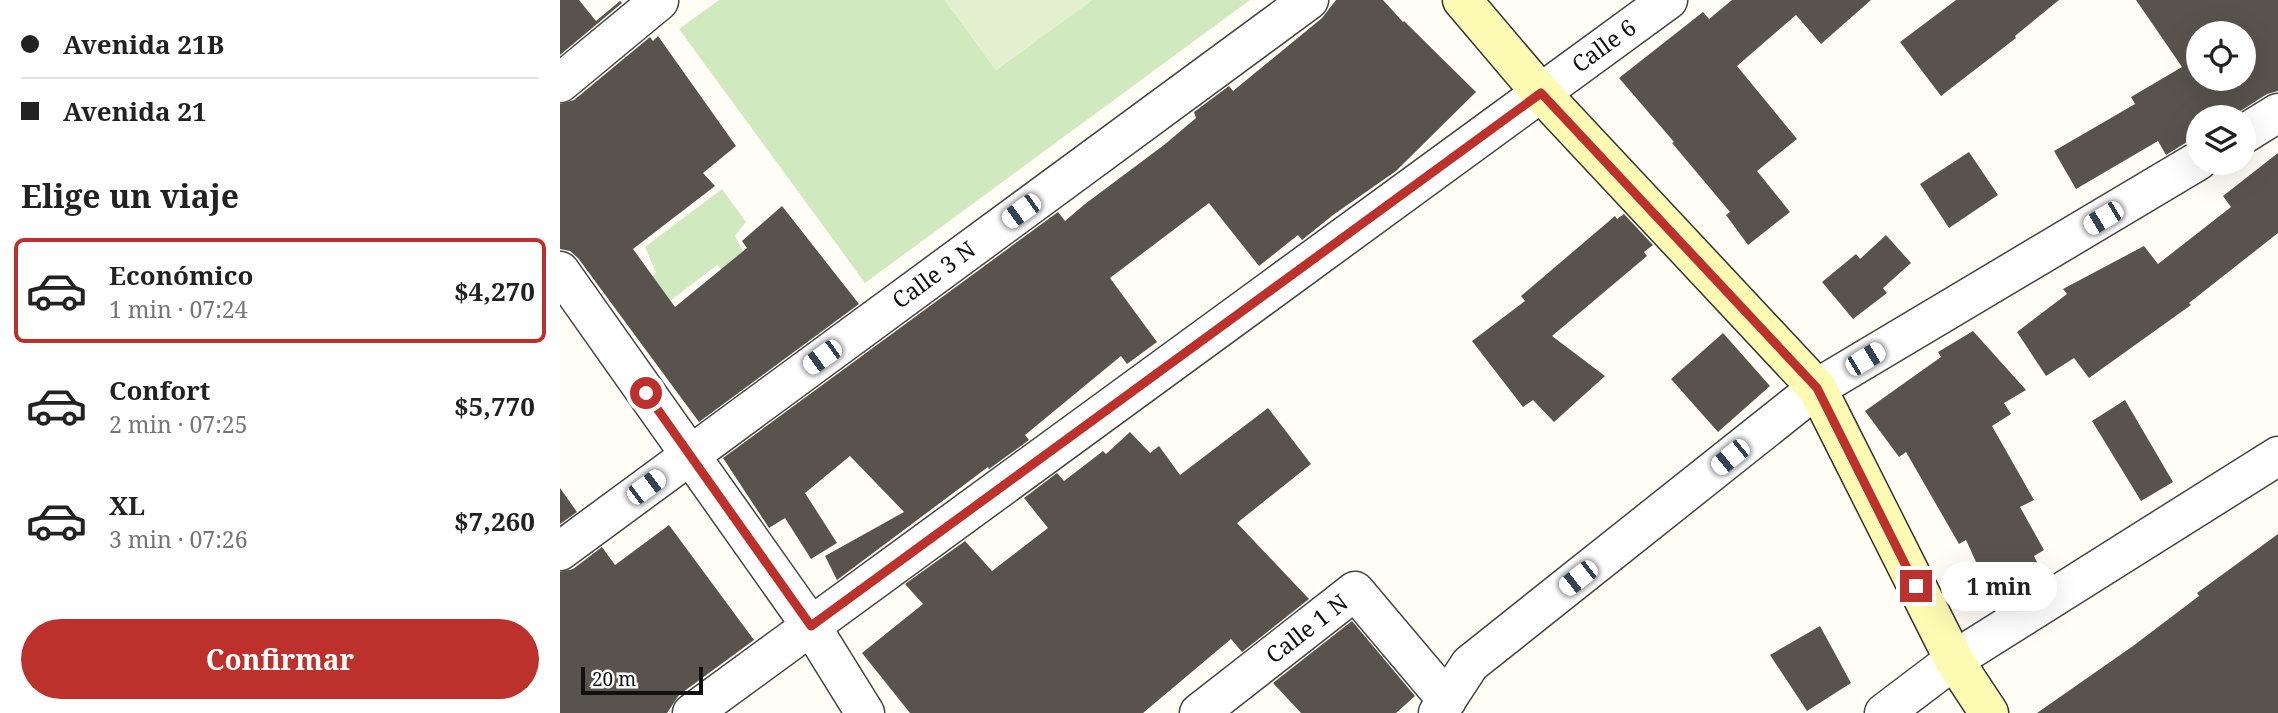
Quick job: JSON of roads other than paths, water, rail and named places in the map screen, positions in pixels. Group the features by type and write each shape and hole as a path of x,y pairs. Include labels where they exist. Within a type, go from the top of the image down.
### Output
{"main road":[{"path":"1462,0 1541,93 1817,388 1954,660 1989,713"}],"street":[{"name":"Calle 3 N","path":"560,551 1309,0"},
{"name":"Calle 6","path":"692,713 1668,0"},
{"path":"560,83 659,1"},
{"path":"2256,127 2278,113"},
{"path":"1443,706 1470,664 1817,388 2186,168"},
{"path":"560,271 811,626 865,713"},
{"path":"1884,713 1954,660 2278,456"},
{"name":"Calle 1 N","path":"1199,713 1355,591 1443,706"}]}
